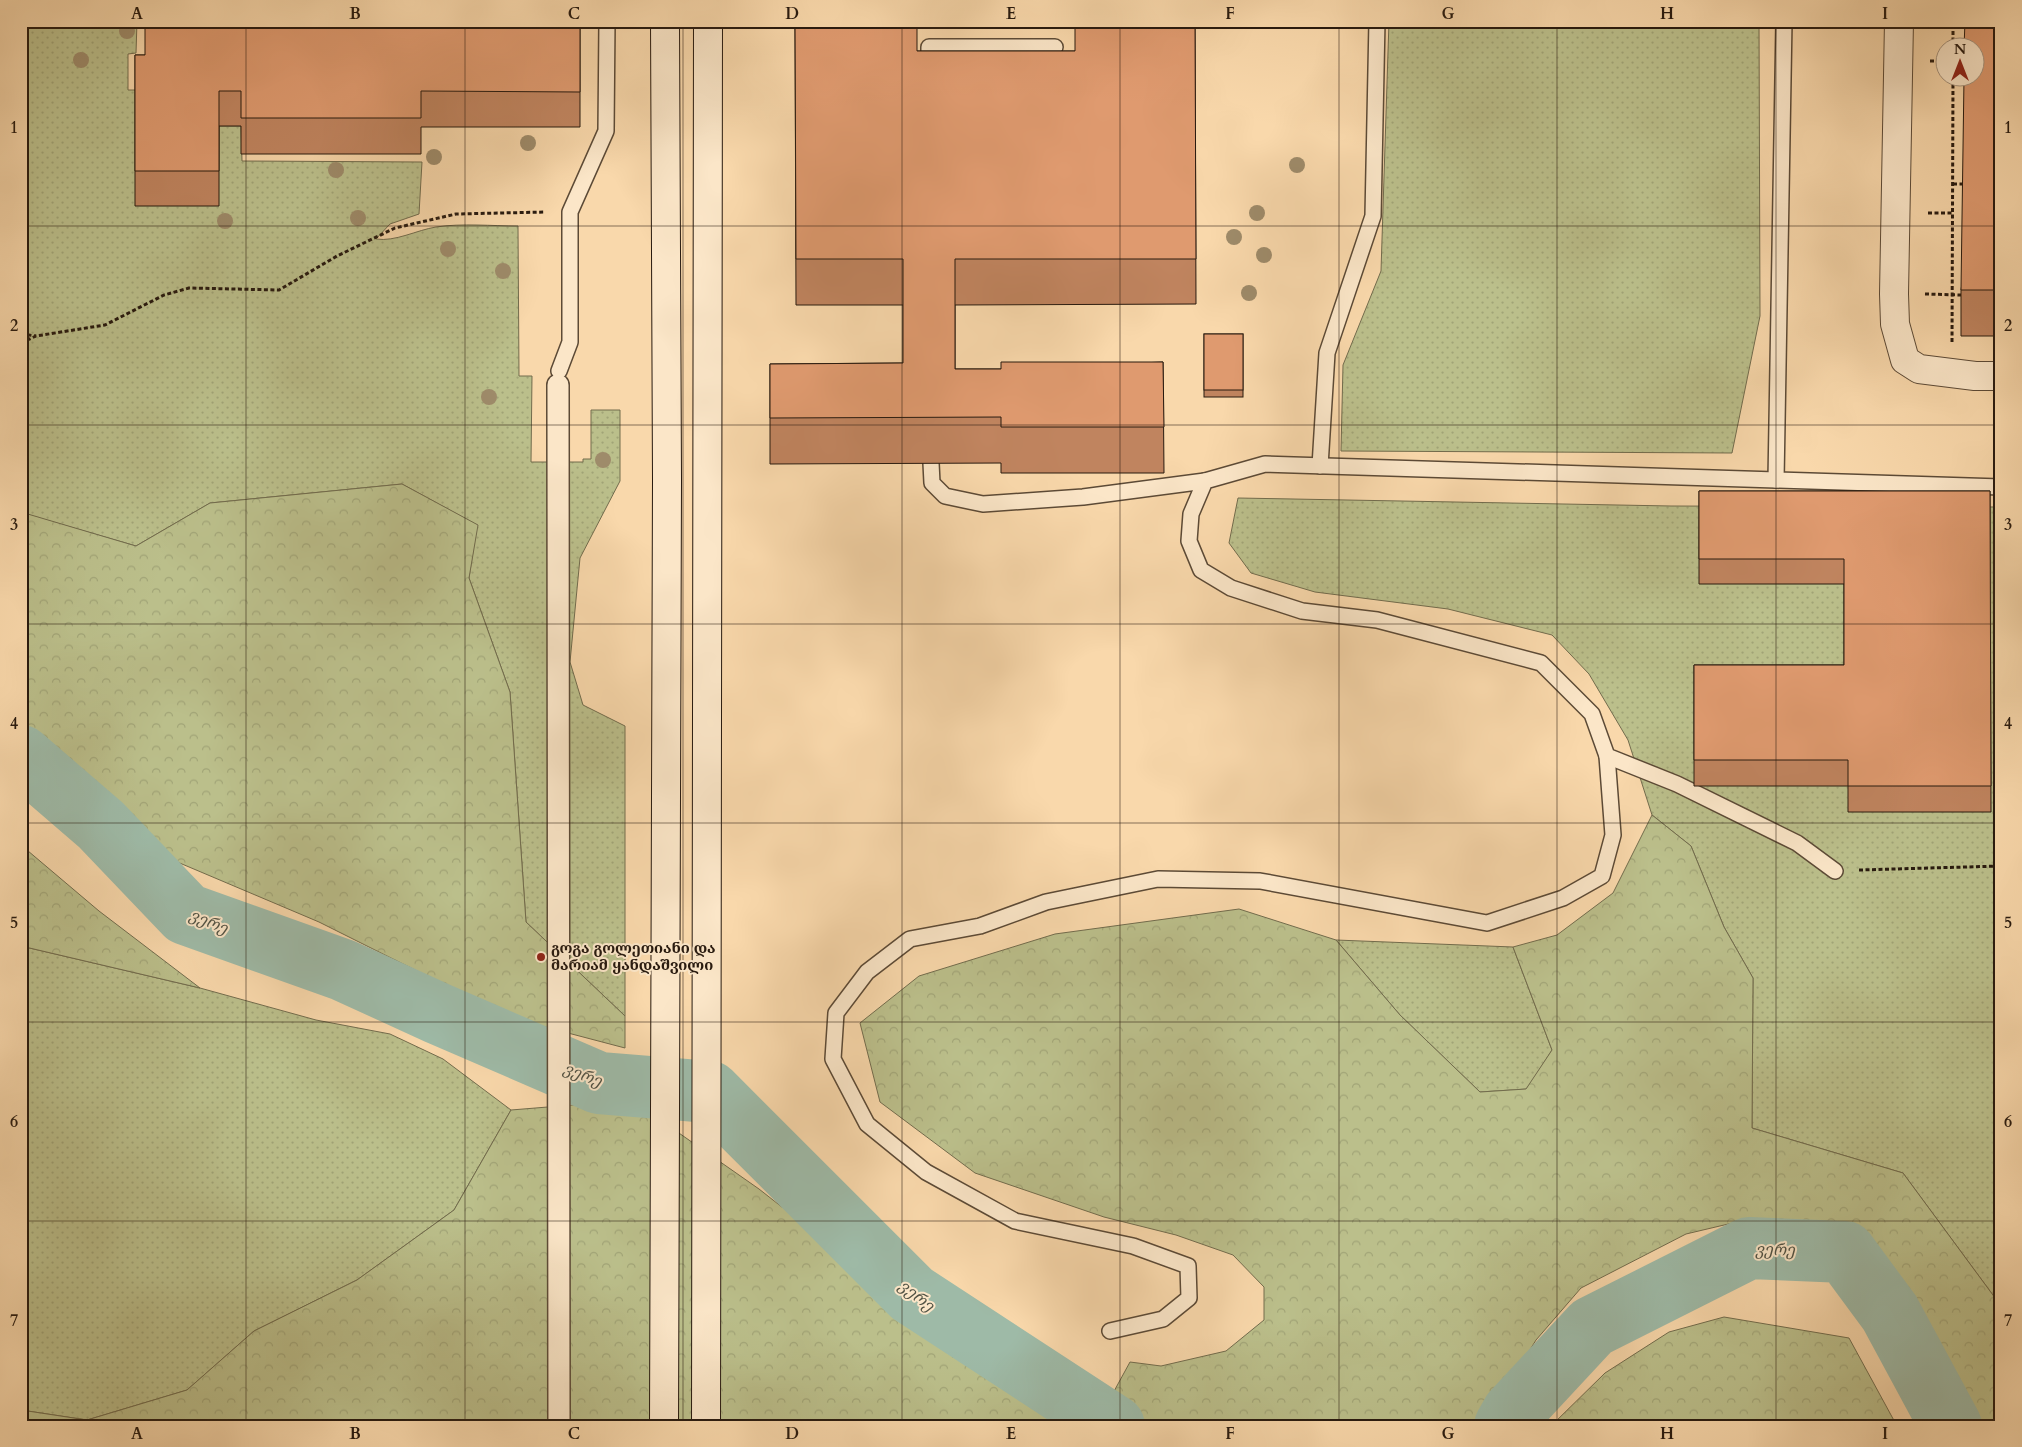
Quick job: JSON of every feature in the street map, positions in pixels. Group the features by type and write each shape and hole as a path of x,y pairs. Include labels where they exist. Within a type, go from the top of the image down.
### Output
{"main road":[{"path":"664,1426 667,480 665,21"},
{"path":"706,1426 709,480 708,21"},
{"path":"1899,21 1894,294 1895,324 1905,360 1920,369 1976,376 2001,376"}],"street":[{"path":"558,378 559,1426"}],"lane":[{"path":"558,378 570,342 570,212 606,131 607,21"},
{"path":"1320,466 1327,353 1373,216 1377,21"},
{"path":"1776,480 1784,21"},
{"path":"929,87 929,48 1055,48"},
{"path":"930,463 932,482 944,496 984,504 1083,497 1205,481 1265,464 2001,487"},
{"path":"1110,1331 1163,1320 1189,1298 1188,1266 1133,1246 1015,1221 926,1172 867,1124 833,1059 836,1013 867,972 910,939 980,926 1046,902 1158,878 1260,881 1487,923 1563,898 1602,876 1613,835 1607,756 1592,714 1541,663 1377,620 1302,611 1231,588 1201,570 1189,541 1191,514 1205,481"},
{"path":"1607,756 1678,784 1797,843 1835,871"}],"path":[{"path":"1953,21 1953,38"},
{"path":"1952,345 1953,88"},
{"path":"1953,184 1963,184"},
{"path":"21,343 36,336 105,325 164,295 189,288 279,290 337,256 395,228 456,214 523,213"},
{"path":"21,334 36,336"},
{"path":"1835,871 2001,866"}],"green space":[{"path":"21,21 137,21 136,53 128,54 128,90 135,90 218,206 219,126 241,126 242,161 422,162 419,214 390,224 376,239 391,239 429,228 446,226 518,226 519,376 532,376 531,462 583,462 583,459 591,459 591,410 620,410 620,481 580,558 570,662 583,705 625,726 625,1016 526,922 510,692 469,578 477,525 402,484 210,503 136,546 22,513"},
{"path":"1389,21 1759,21 1760,316 1732,453 1341,451 1343,365 1381,271"},
{"path":"402,484 478,525 469,578 510,692 526,922 625,1016 625,1048 511,1018 319,922 156,853 21,734 21,512 136,546 210,503"},
{"path":"1238,498 1671,506 2001,507 2001,1040 1997,1041 2001,1043 2001,1306 1903,1173 1752,1128 1753,978 1724,927 1691,846 1652,815 1628,740 1589,674 1552,635 1448,609 1315,592 1251,573 1229,543"},
{"path":"1652,815 1691,846 1724,927 1753,978 1752,1128 1903,1173 2001,1306 2001,1426 1968,1426 1959,1402 1898,1305 1864,1245 1741,1221 1686,1234 1581,1288 1536,1340 1483,1426 1136,1426 1107,1404 1130,1362 1161,1366 1226,1351 1264,1320 1264,1287 1233,1255 1176,1235 1104,1217 975,1173 880,1102 860,1023 919,976 1055,934 1239,909 1336,940 1400,1015 1480,1092 1526,1089 1552,1050 1513,947 1557,935 1613,893"},
{"path":"21,845 99,911 200,988 21,946"},
{"path":"1336,940 1513,947 1552,1050 1527,1089 1480,1092 1400,1015"},
{"path":"21,946 200,988 316,1020 390,1034 443,1059 511,1110 454,1210 357,1280 254,1331 187,1390 87,1420 21,1410"},
{"path":"609,1102 656,1117 759,1189 905,1304 1073,1426 21,1426 21,1410 87,1420 187,1390 254,1331 357,1280 454,1210 511,1110"},
{"path":"1724,1317 1849,1338 1897,1426 1551,1426 1605,1373 1669,1332"}],"building":[{"path":"145,21 580,21 580,92 421,91 421,118 241,118 241,91 219,91 219,171 135,171 135,55 145,55"},
{"path":"795,21 917,21 917,51 1075,51 1075,21 1195,21 1196,259 955,259 955,369 1001,369 1001,362 1163,362 1164,427 1001,427 1001,417 770,418 770,364 903,363 903,259 796,259"},
{"path":"1965,21 2001,21 2001,290 1961,290 1964,88 1984,88 1984,38 1964,38"},
{"path":"1204,334 1243,334 1243,390 1204,390"},
{"path":"1699,491 1990,491 1991,786 1848,786 1848,760 1694,760 1694,665 1844,665 1844,559 1699,559"}],"waterway":[{"name":"ვერე","path":"21,756 101,825 186,914 343,970 599,1083 710,1092 912,1294 1114,1426"},
{"name":"ვერე","path":"1505,1426 1513,1412 1592,1327 1749,1248 1845,1252 1890,1313 1951,1426"}],"place":[{"name":"გოგა გოლეთიანი და მარიამ ყანდაშვილი","path":"541,957"}]}
